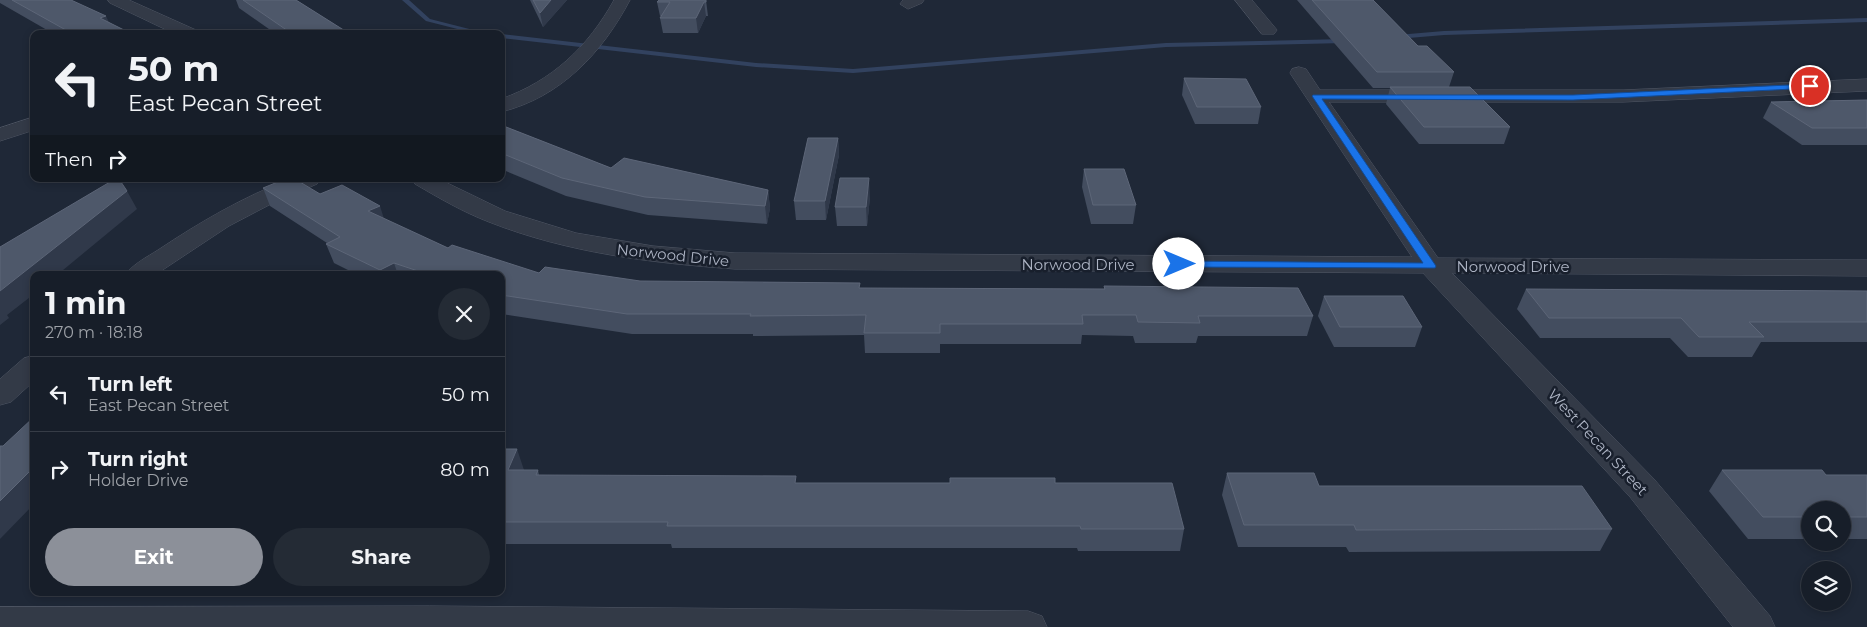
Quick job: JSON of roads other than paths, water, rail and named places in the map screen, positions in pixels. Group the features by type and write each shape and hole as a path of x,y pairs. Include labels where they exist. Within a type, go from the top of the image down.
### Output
{"street":[{"path":"116,0 181,30"},
{"path":"505,104 540,91 570,70 600,35 622,0"},
{"path":"1243,0 1268,30"},
{"name":"West Pecan Street","path":"1299,73 1431,266 1642,488 1756,627"},
{"path":"1316,96 1623,96 1867,85"},
{"path":"0,135 30,124"},
{"path":"144,271 177,247 240,208 302,182"},
{"name":"Norwood Drive","path":"428,182 476,208 532,230 564,240 684,258 782,262 1867,268"},
{"path":"0,395 30,369"},
{"path":"0,623 1028,627"}],"waterway":[{"path":"405,0 428,20 469,30"},
{"path":"1397,37 1444,33 1867,20"},
{"path":"505,36 756,65 853,71 1166,45 1345,41"}]}
